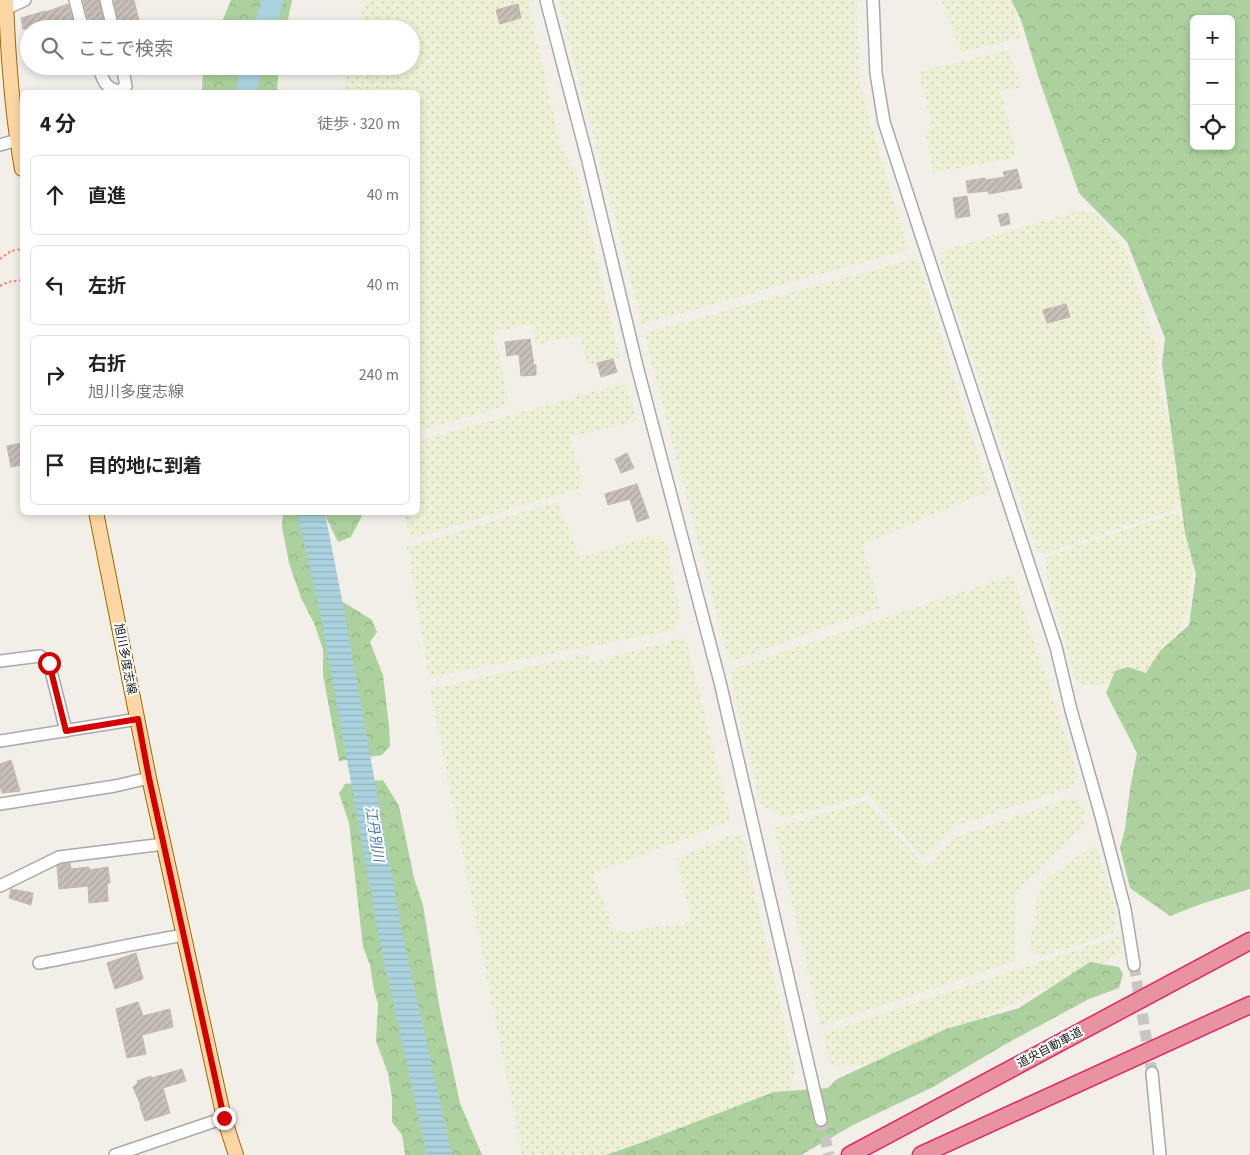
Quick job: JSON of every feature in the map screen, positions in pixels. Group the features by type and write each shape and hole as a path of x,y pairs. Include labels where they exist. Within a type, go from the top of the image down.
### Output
{"highway":[{"name":"道央自動車道","path":"850,1155 1250,941"},
{"path":"920,1155 1250,1005"}],"main road":[{"path":"6,4 11,91 20,157"},
{"name":"旭川多度志線","path":"97,515 149,778 224,1118 236,1155"}],"street":[{"path":"6,4 25,0"},
{"path":"75,0 80,20"},
{"path":"106,0 111,20"},
{"path":"546,0 588,161 637,366 720,682 821,1120"},
{"path":"872,0 876,73 884,122 1056,647 1071,710 1102,816 1125,910 1134,965"},
{"path":"102,75 105,82 112,89 116,90"},
{"path":"121,90 126,86 124,75"},
{"path":"0,146 17,140"},
{"path":"0,661 40,656 49,663 66,731"},
{"path":"0,741 138,719"},
{"path":"0,804 115,786 149,778"},
{"path":"0,886 58,857 164,844"},
{"path":"39,963 184,934"},
{"path":"1152,1073 1160,1155"},
{"path":"115,1155 224,1118"}],"path":[{"path":"0,259 11,251 20,249"},
{"path":"0,282 1,286 8,282 20,280"}],"green space":[{"path":"231,0 292,0 288,20 223,20"},
{"path":"365,0 528,0 560,144 577,174 620,358 587,365 580,335 536,345 531,324 494,332 509,405 420,430 420,90 343,90 347,75 420,75 420,20 360,20"},
{"path":"558,0 857,0 859,81 908,250 642,324"},
{"path":"941,0 1009,0 1013,4 1021,38 961,52"},
{"path":"1011,0 1250,0 1250,889 1170,916 1130,888 1120,848 1125,829 1137,753 1106,693 1115,671 1128,667 1146,673 1160,651 1189,625 1196,574 1185,533 1162,363 1165,338 1127,242 1079,193 1038,76 1021,20"},
{"path":"1008,50 1021,87 1001,92 1017,157 933,173 925,131 932,128 919,72"},
{"path":"203,75 278,75 277,90 202,90"},
{"path":"1077,211 1095,213 1125,249 1158,350 1157,380 1179,460 1185,496 1173,510 1047,553 1037,551 941,265 940,255 949,249"},
{"path":"917,258 989,491 862,545 880,608 729,662 644,333"},
{"path":"625,383 638,421 570,437 583,480 578,489 413,538 406,525 404,515 420,515 420,440"},
{"path":"557,502 580,557 652,536 667,544 681,618 675,630 429,677 407,547"},
{"path":"1177,514 1186,521 1195,550 1187,614 1152,681 1126,677 1096,686 1081,684 1075,679 1048,580 1045,560 1049,556 1167,515"},
{"path":"283,515 308,515 327,592 372,620 377,632 370,642 383,675 389,726 390,746 382,755 339,761 323,675 323,649 314,623 301,598 289,563 282,527"},
{"path":"325,515 361,515 351,537 338,542"},
{"path":"1013,575 1078,776 1073,787 957,825 932,851 922,857 868,795 784,818 760,804 731,678 733,669"},
{"path":"685,637 731,821 593,874 614,930 628,933 653,927 684,925 691,915 676,859 731,835 742,837 795,1070 790,1093 630,1155 522,1155 430,689 588,654 589,663"},
{"path":"383,780 399,806 414,878 423,905 440,1010 460,1103 482,1155 405,1155 402,1135 392,1122 392,1098 388,1073 376,1041 378,1004 370,965 363,947 349,823 339,793 345,784"},
{"path":"1066,799 1077,799 1085,810 1083,826 1026,881 1015,897 1016,961 821,1026 774,828 866,801 924,865 929,866 956,837"},
{"path":"1095,844 1116,912 1113,933 1044,956 1035,955 1029,946 1038,895 1043,881"},
{"path":"1122,935 1122,954 955,1030 871,1064 837,1067 830,1065 823,1033"},
{"path":"1090,962 1119,967 1123,974 1119,988 1089,999 1004,1045 933,1087 855,1124 801,1155 606,1155 774,1092 828,1088 837,1079 946,1029 1019,1008"}],"water":[{"path":"297,515 325,515 403,938 452,1155 427,1155 380,942 320,612"}],"building":[{"path":"83,0 99,0 103,20 89,20"},
{"path":"114,0 134,0 139,20 118,20"},
{"path":"68,4 73,20 21,20 21,18"},
{"path":"518,4 521,18 500,24 496,10"},
{"path":"1017,169 1022,188 989,194 988,191 968,193 966,181 1005,177 1003,172"},
{"path":"967,196 970,216 956,218 953,198"},
{"path":"1008,213 1010,224 1001,226 998,215"},
{"path":"1066,304 1070,317 1047,323 1043,310"},
{"path":"530,339 534,365 536,365 536,375 521,376 519,354 507,356 505,342"},
{"path":"613,359 617,372 601,377 597,363"},
{"path":"20,443 20,465 11,467 7,446"},
{"path":"627,453 634,468 621,473 615,459"},
{"path":"637,484 649,518 637,522 630,499 608,505 605,494"},
{"path":"11,760 20,791 2,793 0,764"},
{"path":"70,863 71,869 89,867 89,870 108,867 110,883 107,883 108,901 89,903 88,886 59,889 57,866"},
{"path":"11,889 33,893 31,905 9,898"},
{"path":"136,953 143,979 115,989 107,963"},
{"path":"138,1002 143,1016 170,1009 173,1027 142,1035 146,1054 127,1058 116,1009"},
{"path":"182,1069 186,1081 163,1088 170,1113 145,1121 133,1087 138,1083 137,1081"}],"waterway":[{"name":"江丹別川","path":"267,20 273,0"},
{"name":"江丹別川","path":"246,90 250,75"}],"tunnel":[{"path":"1134,965 1152,1073"},
{"path":"821,1120 829,1155"}],"route":[{"path":"49,663 66,731 138,719 149,778 224,1118"}]}
